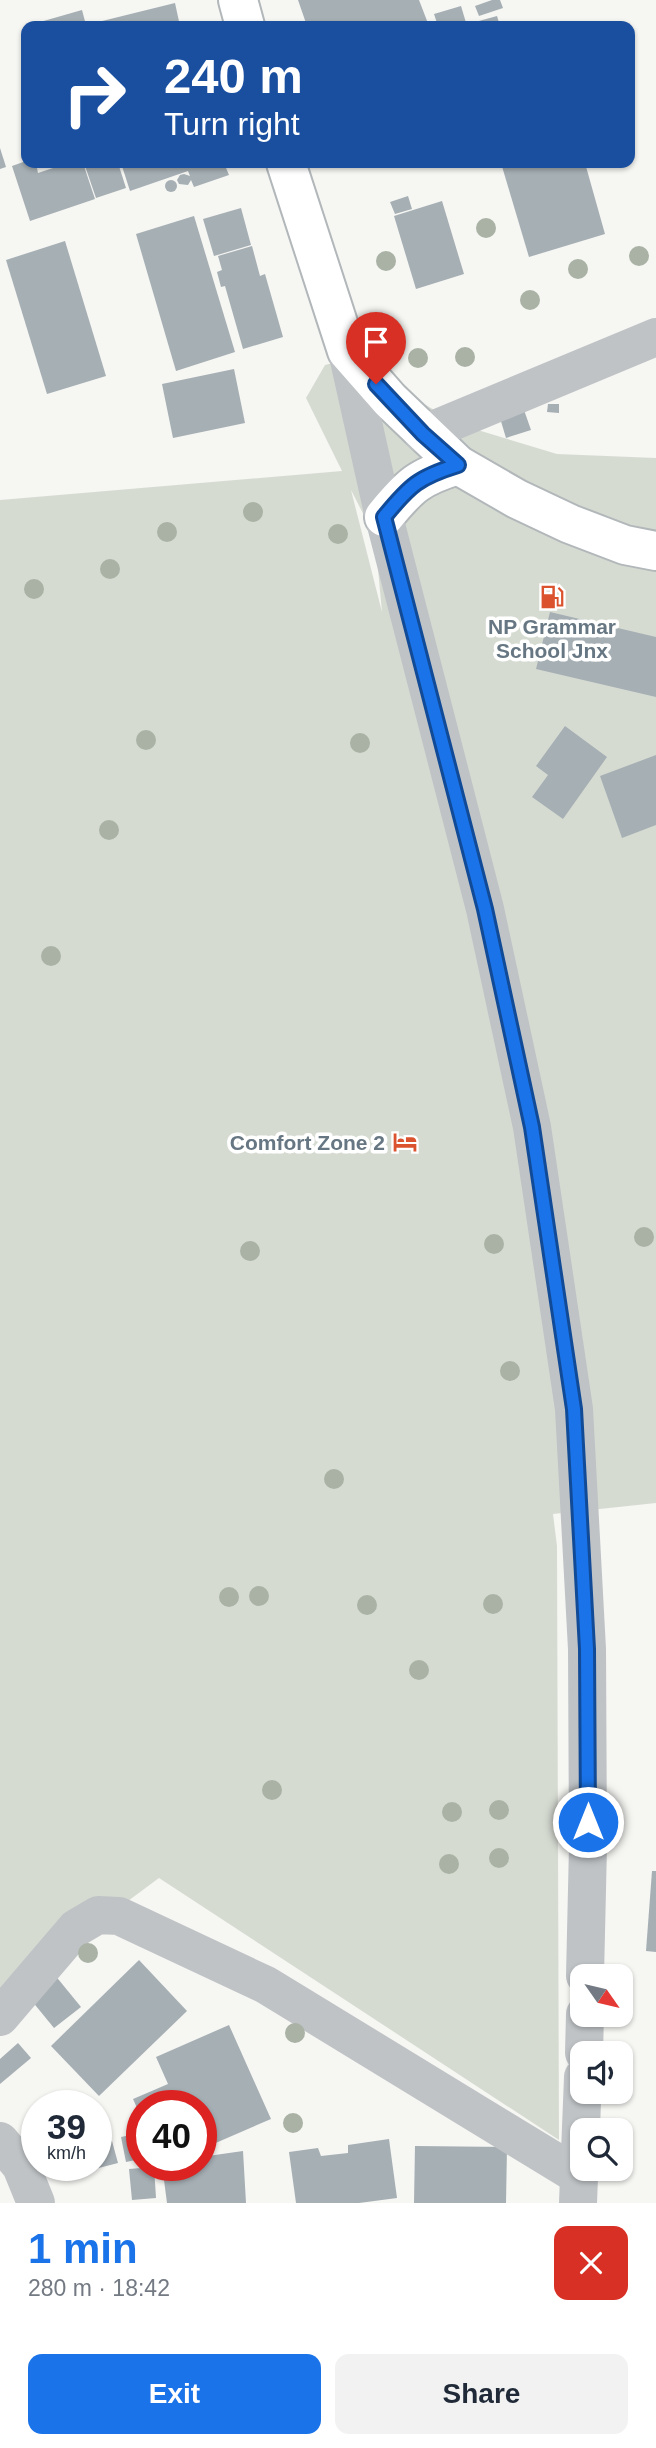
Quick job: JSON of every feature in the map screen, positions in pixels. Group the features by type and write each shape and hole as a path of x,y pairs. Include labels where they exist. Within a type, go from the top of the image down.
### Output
{"main road":[{"path":"238,0 244,21"},
{"path":"288,168 346,351 423,434 458,465 517,499 570,524 625,545 656,551"},
{"path":"384,517 416,482 432,473 458,465"}],"street":[{"path":"423,434 656,337"},
{"path":"346,351 384,517 485,909 526,1099 574,1409 587,1649 585,1964"},
{"path":"0,2017 76,1928 98,1915 119,1916 266,1985 578,2189"},
{"path":"578,2189 582,2104"},
{"path":"0,2141 20,2166 36,2203"}],"shaded area":[{"path":"348,359 458,424 557,454 656,458 656,1503 553,1514 557,1546 559,2140 159,1878 0,1996 0,500 342,471 306,398 325,365","holes":["351,490 375,537 382,612"]}],"building":[{"path":"298,0 419,0 427,21 305,21"},
{"path":"500,0 503,8 479,16 475,6"},
{"path":"175,3 179,21 102,21"},
{"path":"461,6 466,21 436,21 434,14"},
{"path":"82,10 85,21 44,21"},
{"path":"497,16 498,21 479,21"},
{"path":"0,148 6,167 0,169"},
{"path":"21,163 21,168 37,168 38,173 53,168 85,168 95,199 30,221 12,166"},
{"path":"86,168 120,168 126,188 96,198"},
{"path":"123,168 226,168 229,175 194,187 191,180 188,185 179,184 177,180 180,175 190,176 188,171 130,191"},
{"path":"502,168 586,168 605,234 529,257"},
{"path":"171,180 177,186 171,192 165,186"},
{"path":"408,196 412,209 395,214 390,202"},
{"path":"442,201 464,274 416,289 394,216"},
{"path":"241,208 251,245 214,256 203,219"},
{"path":"194,216 235,352 176,371 136,234"},
{"path":"65,241 106,376 47,394 6,260"},
{"path":"252,246 260,276 265,274 283,337 243,349 225,286 221,287 217,272 222,270 218,256"},
{"path":"234,369 245,423 173,438 162,384"},
{"path":"548,404 559,404 559,413 547,412"},
{"path":"524,410 531,430 506,438 500,418"},
{"path":"550,612 656,637 656,697 536,669"},
{"path":"565,726 607,757 563,819 532,797 548,775 536,766"},
{"path":"656,755 656,825 622,838 600,776"},
{"path":"652,1871 656,1871 656,1952 646,1951"},
{"path":"139,1960 187,2011 105,2090 93,2090 51,2046"},
{"path":"54,1974 81,2007 54,2028 27,1995"},
{"path":"229,2025 271,2119 217,2142 217,2090 154,2090 168,2084 156,2057"},
{"path":"18,2043 31,2058 0,2084 0,2059"},
{"path":"126,2136 126,2162 121,2137"},
{"path":"389,2139 397,2198 359,2203 296,2203 289,2152 318,2148 321,2156 348,2153 348,2145"},
{"path":"112,2141 118,2163 112,2165"},
{"path":"415,2146 507,2147 506,2203 414,2203"},
{"path":"243,2151 246,2203 167,2203 164,2181 217,2181 217,2155"},
{"path":"130,2181 155,2181 156,2198 132,2200"}],"place":[{"name":"NP Grammar School Jnx","path":"552,597"},
{"name":"Comfort Zone 2","path":"405,1142"}],"route":[{"path":"376,384 423,434 458,465 432,473 416,482 384,517 485,909 532,1127 574,1409 587,1649 588,1822"}]}
